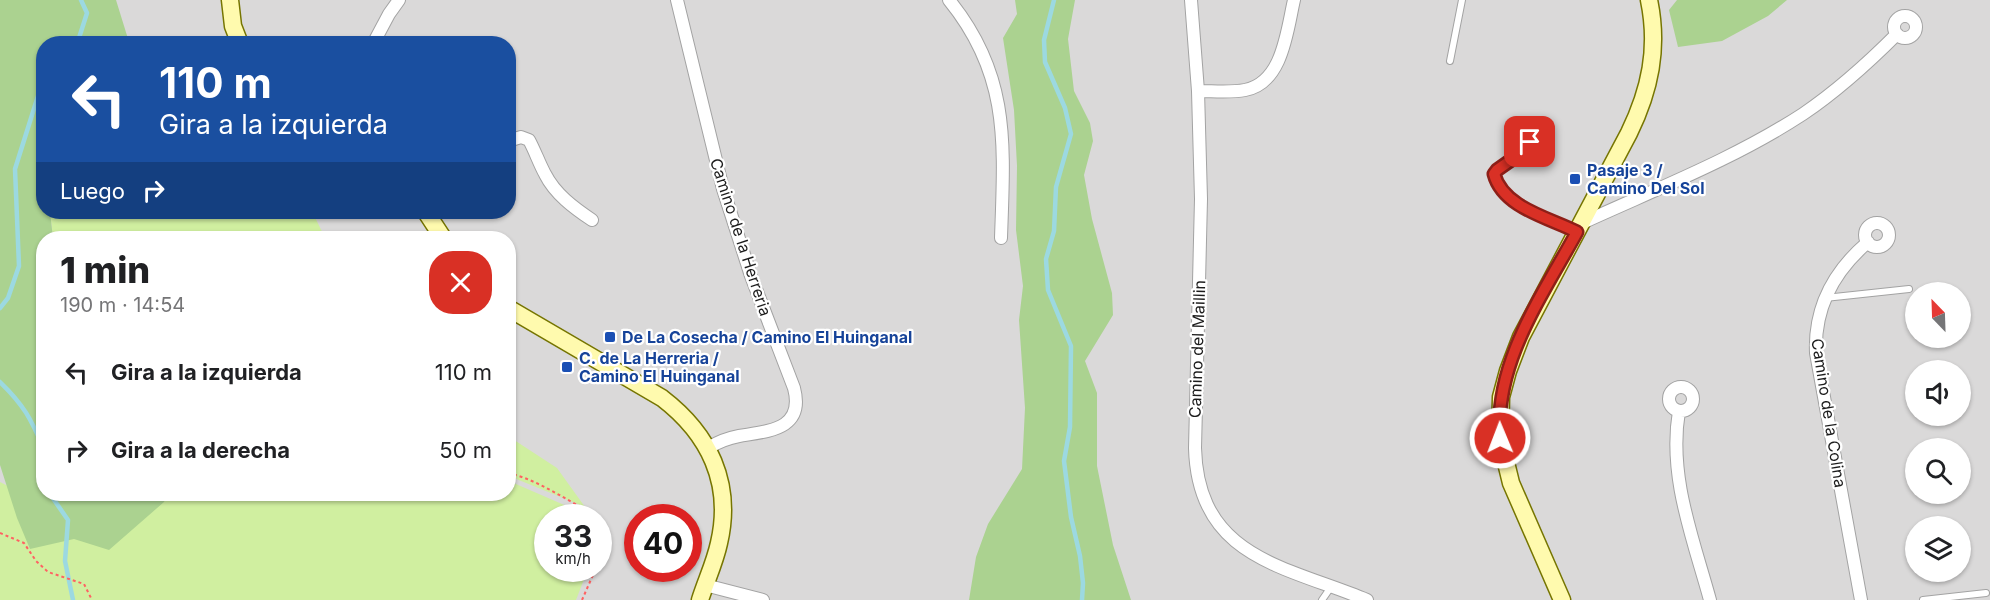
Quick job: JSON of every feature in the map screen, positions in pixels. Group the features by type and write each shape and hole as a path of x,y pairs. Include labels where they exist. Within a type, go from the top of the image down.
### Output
{"street":[{"path":"230,0 233,26 237,36"},
{"path":"377,36 388,14 399,0"},
{"name":"Camino de la Herreria","path":"677,0 723,189 748,266 794,388 796,400 790,417 780,428 731,438 708,448"},
{"path":"949,0 977,40 997,96 1001,117 1003,155 1001,238"},
{"name":"Camino del Maillin","path":"1191,0 1198,91 1201,199 1195,448 1199,486 1213,517 1240,545 1274,565 1367,600"},
{"path":"1198,91 1246,90 1264,81 1280,55 1294,0"},
{"path":"1562,600 1506,468 1500,438 1499,417 1504,384 1521,337 1636,119 1648,88 1654,40 1648,0"},
{"path":"1580,228 1729,156 1780,128 1826,97 1897,34"},
{"path":"516,139 521,137 529,140 546,176 556,190 572,206 592,220"},
{"name":"Camino de la Colina","path":"1861,600 1816,352 1817,326 1824,298 1839,272 1868,242"},
{"path":"516,313 662,398 693,425 708,448 721,490 723,518 719,544 703,592 763,600"},
{"path":"1678,411 1675,444 1677,472 1684,508 1710,600"}],"lane":[{"path":"1450,61 1462,0"},
{"path":"1530,142 1514,158 1497,170 1494,174 1496,181 1514,202 1580,228"},
{"path":"1824,298 1905,290"},
{"path":"1322,600 1331,586"},
{"path":"1923,600 1986,593"}],"path":[{"path":"516,475 531,480 574,504"},
{"path":"0,533 24,543 36,561 48,572 84,584 92,600"},
{"path":"582,600 590,582"}],"shaded area":[{"path":"0,0 1990,0 1990,600 0,600"}],"green space":[{"path":"0,0 116,0 127,36 36,36 36,219 51,219 52,231 36,231 36,501 164,501 109,550 74,539 30,549 17,518 0,465"},
{"path":"1015,0 1075,0 1068,39 1074,91 1090,123 1093,141 1084,175 1092,219 1112,293 1113,315 1085,361 1097,393 1097,466 1113,545 1131,600 969,600 976,557 988,524 1022,469 1025,408 1019,320 1023,286 1016,230 1017,166 1014,110 1003,38 1017,14"},
{"path":"1677,0 1787,0 1768,16 1722,41 1678,47 1669,10"},
{"path":"51,219 316,219 322,231 52,231"},
{"path":"516,441 557,468 583,504 578,504 516,479"},
{"path":"0,482 54,509 61,501 516,501 516,484 562,504 534,504 534,582 583,582 576,600 0,600"}],"waterway":[{"path":"80,36 87,13 81,0"},
{"path":"1054,0 1044,40 1045,62 1065,108 1071,134 1056,187 1054,231 1046,259 1048,290 1071,346 1070,427 1064,461 1071,517 1080,556 1082,600"},
{"path":"0,308 8,298 19,266 15,169 36,102"},
{"path":"0,382 26,413 36,431"},
{"path":"55,501 68,520 65,561 73,600"}],"place":[{"name":"Pasaje 3 / Camino Del Sol","path":"1575,179"},
{"name":"De La Cosecha / Camino El Huinganal","path":"610,337"},
{"name":"C. de La Herreria / Camino El Huinganal","path":"567,367"}],"route":[{"path":"1500,438 1501,397 1514,354 1531,315 1577,232 1514,202 1496,181 1494,174 1497,170 1514,158 1530,142"}]}
